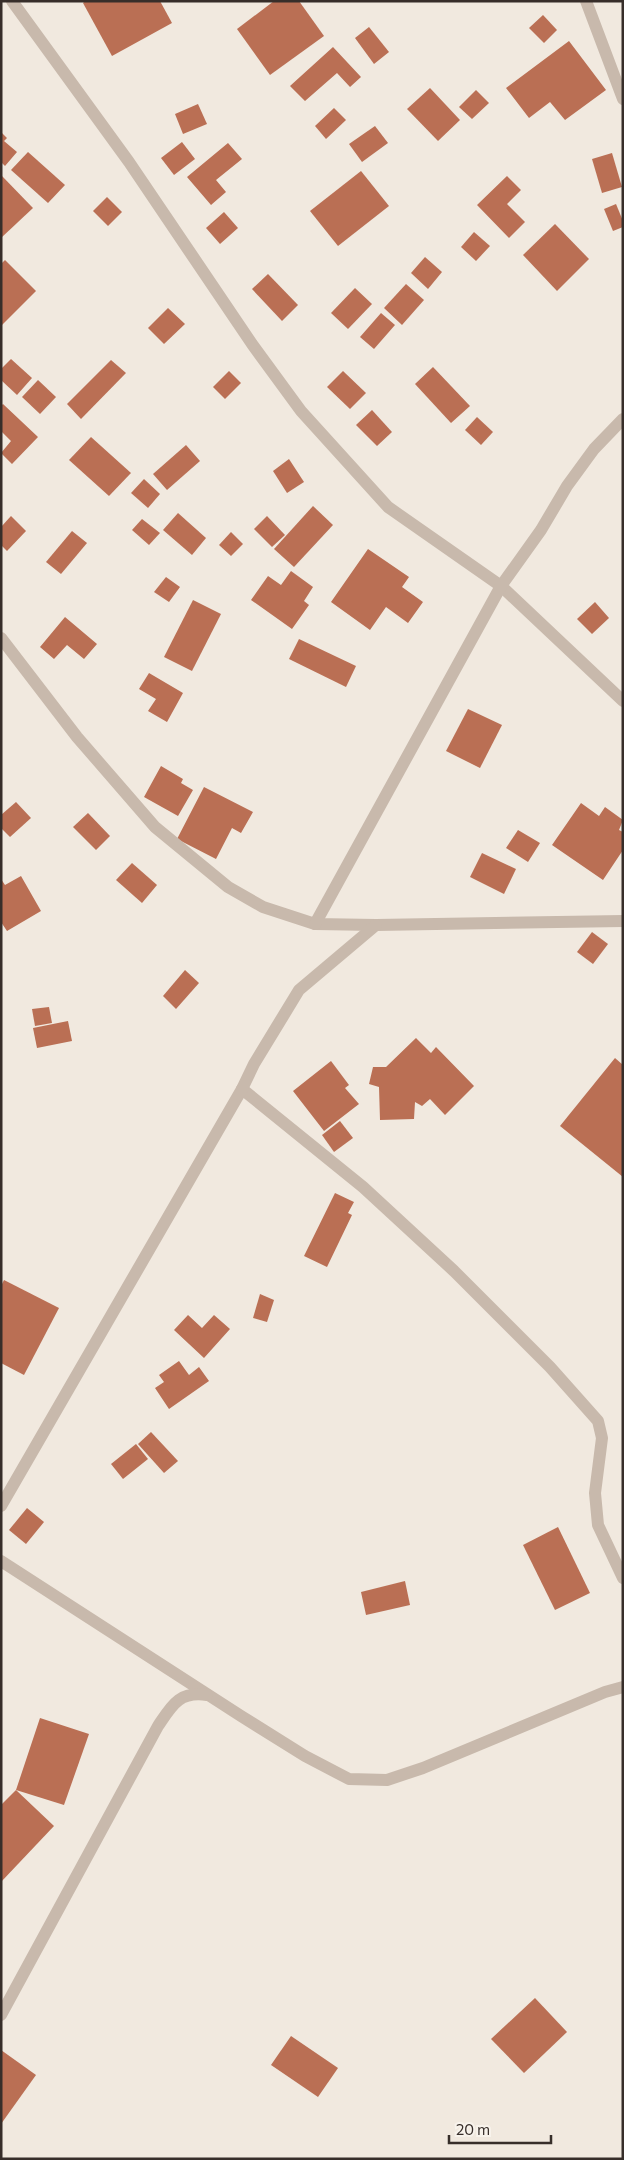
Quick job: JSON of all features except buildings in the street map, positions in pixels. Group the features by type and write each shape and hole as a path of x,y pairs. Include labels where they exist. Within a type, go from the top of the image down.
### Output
{"street":[{"path":"12,1 129,162 246,335 301,411 388,507 501,586 623,700"},
{"path":"586,1 623,99"},
{"path":"315,924 501,586 541,530 567,486 588,457 623,419"},
{"path":"1,638 77,737 156,827 228,887 263,907 315,924 376,925 623,921"},
{"path":"1,1506 242,1089 254,1064 299,990 376,925"},
{"path":"242,1089 363,1187 440,1258 550,1367 598,1422 602,1438 595,1493 598,1526 623,1578"},
{"path":"1,1560 305,1756 349,1778 387,1780 423,1768 605,1692 623,1687"},
{"path":"1,2015 163,1718 174,1703 192,1693 211,1695"}]}
